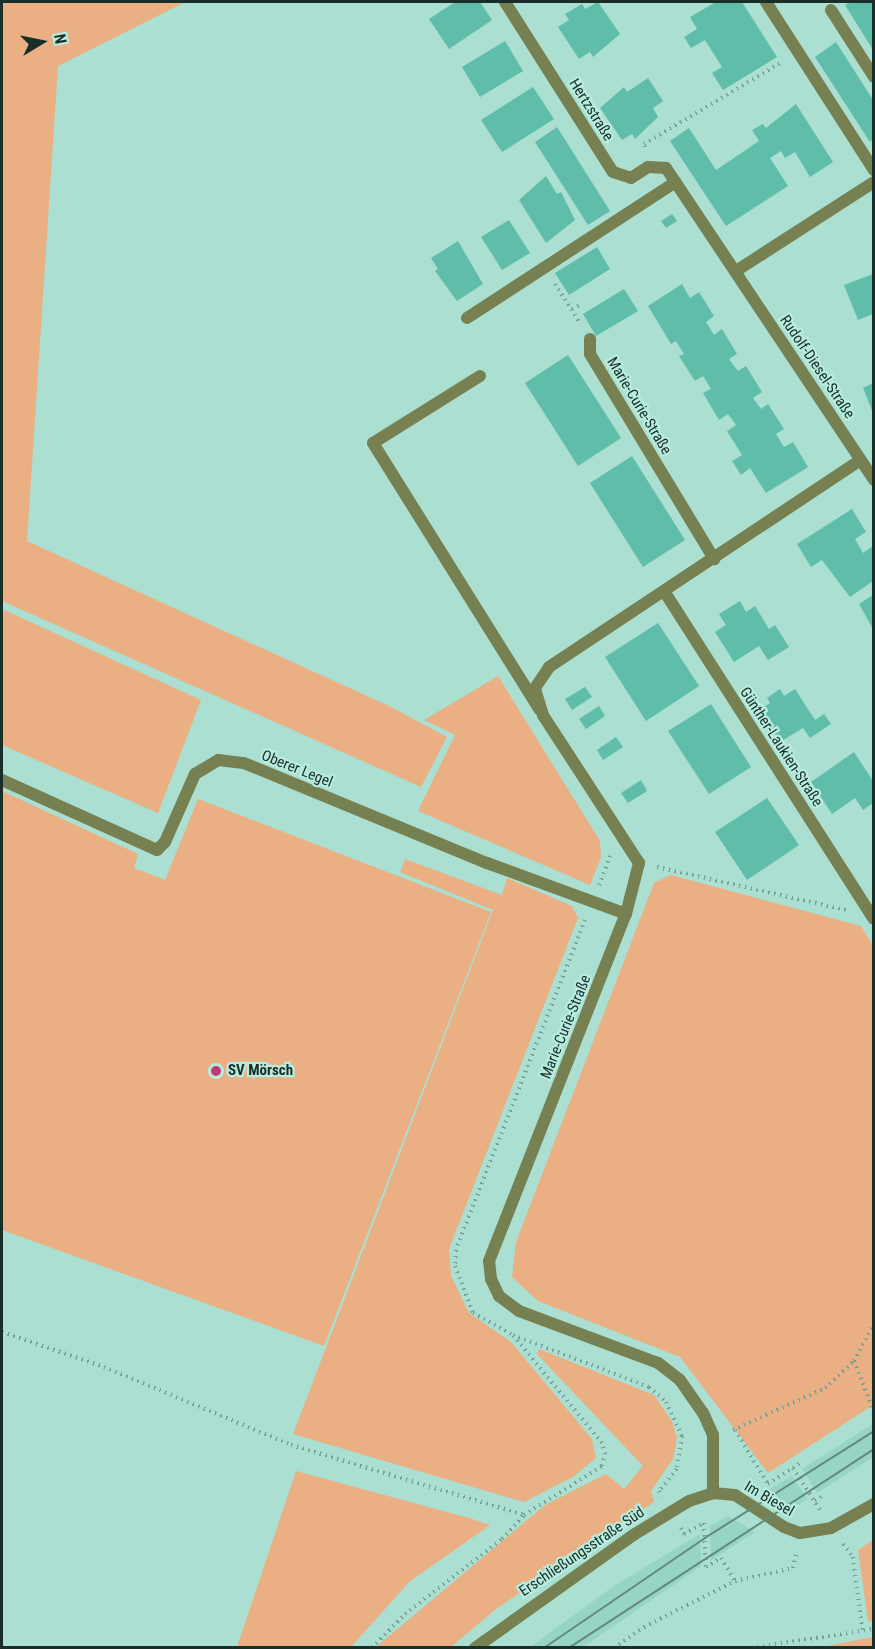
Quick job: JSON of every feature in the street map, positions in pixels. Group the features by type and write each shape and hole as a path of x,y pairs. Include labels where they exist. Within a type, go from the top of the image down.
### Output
{"street":[{"name":"Hertzstraße","path":"505,2 613,172 631,178 648,167"},
{"path":"766,2 873,170"},
{"path":"831,10 873,77"},
{"path":"648,167 666,168 736,271 873,182"},
{"path":"467,318 676,182"},
{"name":"Rudolf-Diesel-Straße","path":"736,271 873,480"},
{"name":"Marie-Curie-Straße","path":"590,339 590,354 714,559"},
{"path":"480,376 373,443 543,715 639,863"},
{"path":"543,715 535,688 549,667 861,460"},
{"name":"Günther-Laukien-Straße","path":"664,591 873,917"},
{"name":"Oberer Legel","path":"2,780 157,850 165,842 195,774 218,760 244,763 626,914"},
{"name":"Marie-Curie-Straße","path":"639,863 626,914 489,1261 490,1279 499,1296 519,1311 658,1363 680,1380 703,1413 712,1436 713,1492"},
{"name":"Erschließungsstraße Süd","path":"475,1647 519,1613 671,1511 713,1492"},
{"name":"Im Biesel","path":"713,1492 735,1495 784,1527 800,1533 831,1528 873,1504"}],"path":[{"path":"648,167 644,144 798,53"},
{"path":"544,267 590,339"},
{"path":"572,309 582,304"},
{"path":"619,832 456,1250 454,1266 473,1313 513,1335 649,1387 666,1402 682,1437 677,1469 659,1491 684,1534 704,1523 706,1567 721,1558 735,1581"},
{"path":"639,863 873,917"},
{"path":"513,1335 519,1311"},
{"path":"682,1437 712,1436 735,1430 825,1388 854,1361 873,1324"},
{"path":"2,1332 104,1367 291,1445 524,1515"},
{"path":"372,1647 405,1614 502,1539 524,1515 580,1482 602,1466 605,1454 602,1443 513,1335"},
{"path":"854,1361 873,1412"},
{"path":"735,1430 768,1484 800,1462"},
{"path":"793,1468 831,1528"},
{"path":"815,1501 822,1496"},
{"path":"614,1647 644,1627 735,1581 793,1568 800,1533"},
{"path":"853,1557 862,1629"},
{"path":"751,1647 873,1629"}],"shaded area":[{"path":"2,2 185,2 58,66 27,541 389,706 447,737 421,787 2,601"},
{"path":"2,609 201,700 158,813 2,745"},
{"path":"498,676 600,841 601,857 590,885 418,811 455,735 424,720"},
{"name":"SV Mörsch","path":"2,791 138,854 134,868 165,880 198,799 491,912 324,1346 2,1230"},
{"path":"405,859 502,895 507,878 572,906 578,918 449,1249 451,1276 469,1313 511,1342 592,1439 596,1458 573,1477 524,1502 293,1434 493,910 400,872"},
{"path":"671,875 861,926 873,946 873,1405 768,1473 680,1357 538,1301 512,1277 516,1242 654,883"},
{"path":"539,1349 654,1395 672,1421 677,1438 673,1459 651,1491 654,1502 496,1609 451,1647 376,1647 545,1505 606,1474 624,1489 643,1466 537,1354"},
{"path":"873,1424 873,1457 817,1493 802,1469"},
{"path":"296,1471 490,1525 409,1582 351,1647 237,1647"},
{"path":"792,1476 807,1499 792,1509 768,1490"},
{"path":"728,1516 755,1532 711,1560 710,1526"},
{"path":"700,1534 701,1566 583,1647 530,1647 614,1586"},
{"path":"873,1540 873,1621 868,1621 858,1550"},
{"path":"873,1637 873,1647 822,1647"}],"building":[{"path":"455,2 480,2 492,20 449,49 429,19"},
{"path":"598,2 620,34 593,57 590,52 579,59 558,27 569,20 565,14 582,4 585,9"},
{"path":"716,2 742,2 777,57 723,90 712,73 722,67 705,40 691,48 684,37 697,29 690,17"},
{"path":"851,2 873,2 873,50 845,5"},
{"path":"505,41 523,71 480,97 462,67"},
{"path":"836,42 873,100 873,139 870,142 815,57"},
{"path":"648,78 663,101 653,108 658,117 635,139 632,134 622,140 600,108 624,87 627,92"},
{"path":"533,87 554,119 502,152 481,120"},
{"path":"796,104 833,162 810,177 795,152 785,158 781,151 770,158 788,186 726,226 670,141 689,128 716,170 759,141 752,130 763,124 766,128"},
{"path":"557,127 610,211 588,225 535,142"},
{"path":"546,176 557,194 561,192 575,220 546,243 519,200"},
{"path":"672,214 677,221 666,228 661,221"},
{"path":"509,220 530,253 502,270 481,237"},
{"path":"458,241 483,284 457,301 435,271 438,269 431,258"},
{"path":"597,247 610,269 569,295 555,273"},
{"path":"873,274 873,314 858,320 844,285"},
{"path":"682,284 690,298 699,292 714,316 706,322 714,335 722,329 737,354 729,359 738,371 746,366 762,392 753,398 761,409 768,404 784,429 776,434 784,447 793,442 808,467 766,493 750,468 741,475 732,461 742,455 727,431 736,425 728,414 719,420 703,393 711,389 703,376 695,381 679,356 684,354 676,341 671,344 648,306"},
{"path":"624,289 638,311 596,336 583,314"},
{"path":"568,355 621,438 578,466 525,383"},
{"path":"873,383 873,413 863,388"},
{"path":"632,456 685,540 643,567 590,483"},
{"path":"852,509 866,532 855,539 863,553 873,546 873,581 850,597 822,560 811,567 797,544"},
{"path":"873,595 873,629 859,604"},
{"path":"740,601 746,612 755,606 769,629 775,625 789,647 768,660 759,646 734,662 715,632 726,625 719,614"},
{"path":"658,623 699,686 646,721 605,657"},
{"path":"585,687 592,697 572,710 565,699"},
{"path":"780,689 784,696 795,689 815,720 824,714 831,724 810,738 803,728 780,742 759,710 770,703 767,698"},
{"path":"711,704 751,767 709,794 668,731"},
{"path":"599,706 605,716 586,729 579,719"},
{"path":"616,737 623,747 603,760 597,750"},
{"path":"854,752 873,781 873,803 863,810 855,798 832,814 811,782"},
{"path":"641,780 647,791 628,803 621,793"},
{"path":"767,798 799,845 747,880 715,832"}],"tram line":[{"path":"544,1648 705,1538 874,1431"},
{"path":"569,1648 874,1449"}],"place":[{"name":"SV Mörsch","path":"216,1071"}]}
